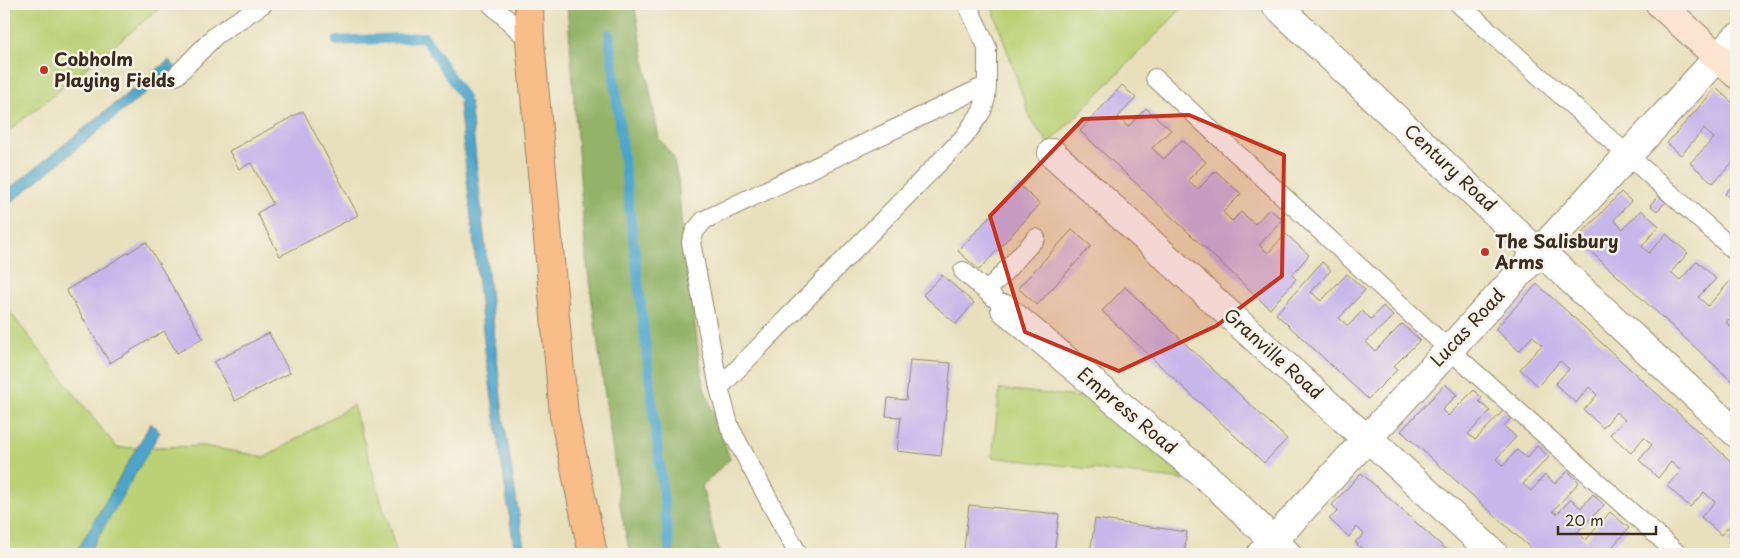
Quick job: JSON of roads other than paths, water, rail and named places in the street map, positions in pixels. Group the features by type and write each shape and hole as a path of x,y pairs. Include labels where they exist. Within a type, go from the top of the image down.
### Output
{"highway":[{"path":"529,4 530,42 564,415 593,554"}],"street":[{"name":"Century Road","path":"1275,4 1538,253 1553,263 1736,433"},
{"path":"1660,4 1727,66"},
{"name":"Lucas Road","path":"1274,550 1367,439 1627,155 1727,66 1736,38"},
{"name":"Granville Road","path":"1052,153 1494,554"},
{"name":"Empress Road","path":"996,300 1217,486 1274,550"}],"lane":[{"path":"176,76 216,34 263,4"},
{"path":"491,4 530,42"},
{"path":"719,388 964,137 982,111 986,98 987,47 967,4"},
{"path":"1459,4 1736,252"},
{"path":"1155,78 1449,348 1678,554"},
{"path":"798,554 730,428 719,388 691,242 694,231 704,220 987,85"},
{"path":"996,300 1036,238"},
{"name":"Empress Road","path":"963,271 996,300"}],"water":[{"path":"169,60 176,68 4,208 4,193"},
{"path":"464,98 470,102 503,415 525,554 515,554 485,350 459,103"},
{"path":"151,423 160,432 88,554 75,554"}],"waterway":[{"path":"609,34 670,554"},
{"path":"337,41 424,37 464,98"}],"place":[{"name":"Cobholm Playing Fields","path":"44,70"},
{"name":"The Salisbury Arms","path":"1485,252"}]}
